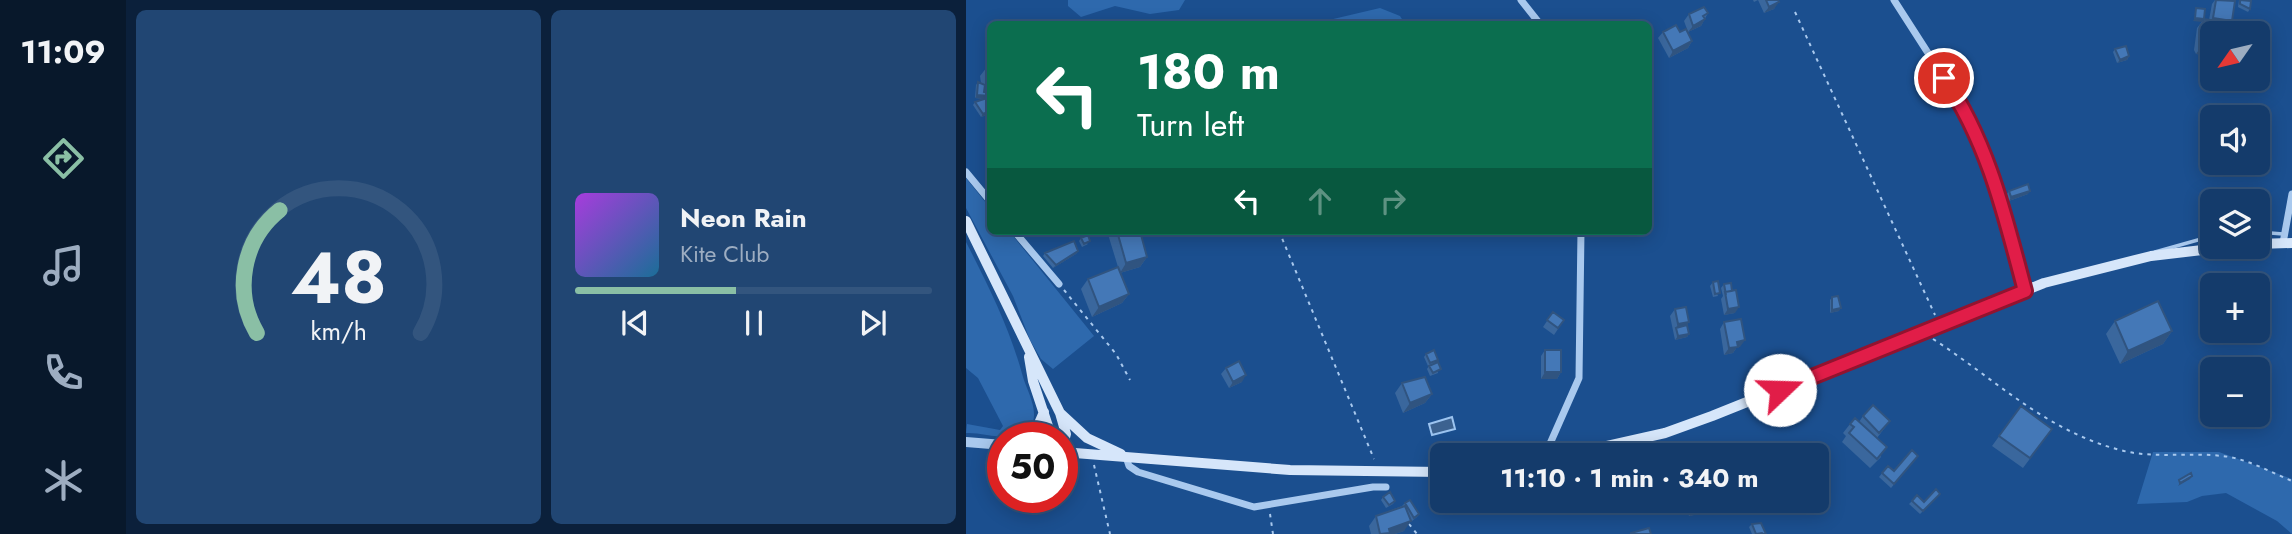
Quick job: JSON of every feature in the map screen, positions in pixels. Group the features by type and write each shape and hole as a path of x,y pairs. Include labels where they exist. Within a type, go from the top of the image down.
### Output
{"main road":[{"path":"966,221 1000,285 1063,422"},
{"path":"1620,443 1665,433 2025,291 2151,256 2200,250"},
{"path":"1029,351 1032,381 1047,422"},
{"path":"1040,422 1044,412"},
{"path":"1060,413 1087,438 1126,457"},
{"path":"1078,452 1376,473 1430,472"}],"street":[{"path":"1521,0 1538,21"},
{"path":"1894,0 1973,123 1985,151 2025,291"},
{"path":"966,172 987,197"},
{"path":"2287,240 2292,194"},
{"path":"1017,235 1059,284"},
{"path":"1550,443 1579,378 1581,235"},
{"path":"966,442 987,444"},
{"path":"1126,457 1129,466 1138,472 1239,505 1269,506 1373,486 1386,487"}],"lane":[{"path":"2270,231 2278,231 2287,240"},
{"path":"2151,256 2166,247 2200,239"}],"path":[{"path":"1794,12 1940,325"},
{"path":"1281,235 1375,462 1376,473"},
{"path":"1059,284 1116,354 1130,380"},
{"path":"1923,332 1972,364 2013,399 2070,433 2133,453 2230,457 2292,481"},
{"path":"1092,454 1110,534"},
{"path":"1269,506 1273,534"},
{"path":"1404,516 1417,534"}],"shaded area":[{"path":"1068,0 1185,0 1179,10 1150,14 1115,6 1081,17 1068,6"},
{"path":"1380,8 1400,16 1403,21 1325,21"},
{"path":"966,178 987,204 987,235 1012,235 1094,336 1053,369 1041,359 1030,340 1013,296 966,208"},
{"path":"966,242 1012,342 1033,406 1032,422 1001,422 978,378 966,368"},
{"path":"1452,417 1455,429 1432,435 1429,424"},
{"path":"967,424 987,428 987,435 966,433"},
{"path":"2153,452 2219,452 2292,479 2292,534 2277,521 2226,493 2202,496 2187,502 2137,504"}],"building":[{"path":"1766,0 1778,0 1779,2 1769,7"},
{"path":"2216,0 2235,1 2232,21 2213,18"},
{"path":"2240,0 2251,1 2250,9 2240,4"},
{"path":"1704,7 1708,13 1703,16 1705,19 1693,26 1689,14"},
{"path":"2196,8 2205,9 2204,19 2195,18"},
{"path":"1676,25 1680,32 1686,29 1692,41 1673,51 1663,32"},
{"path":"2126,46 2129,56 2120,60 2115,49"},
{"path":"978,82 985,85 984,92 987,96 977,95"},
{"path":"987,98 987,112 983,114 975,102"},
{"path":"2028,184 2030,191 2011,197 2009,191"},
{"path":"1088,235 1090,241 1084,244 1081,238"},
{"path":"1118,235 1141,235 1147,257 1126,263"},
{"path":"1074,241 1078,251 1056,265 1045,253"},
{"path":"1118,267 1129,294 1099,307 1088,279"},
{"path":"1718,281 1720,293 1715,294 1713,282"},
{"path":"1731,283 1732,291 1725,292 1724,284"},
{"path":"1736,290 1739,307 1728,309 1725,292"},
{"path":"1838,296 1841,308 1832,310 1832,297"},
{"path":"2158,301 2172,331 2128,351 2115,321"},
{"path":"1686,307 1689,322 1678,324 1675,309"},
{"path":"1553,312 1564,320 1558,328 1547,320"},
{"path":"1741,319 1745,340 1737,342 1738,347 1729,348 1724,322"},
{"path":"1687,325 1689,334 1678,336 1676,328"},
{"path":"1434,350 1438,360 1430,363 1426,354"},
{"path":"1545,350 1561,350 1561,372 1545,372"},
{"path":"1239,361 1246,375 1233,382 1226,368"},
{"path":"1438,362 1441,369 1433,373 1429,366"},
{"path":"1425,377 1432,394 1410,403 1402,383"},
{"path":"1873,405 1890,421 1879,433 1863,416"},
{"path":"2021,406 2052,429 2030,458 1999,436"},
{"path":"1855,418 1887,447 1877,459 1849,433 1854,427 1850,424"},
{"path":"1912,450 1918,456 1894,484 1882,473 1888,466 1894,471"},
{"path":"2191,473 2192,476 2180,483 2179,480"},
{"path":"1936,489 1940,494 1923,511 1912,501 1917,495 1924,502"},
{"path":"1390,492 1395,501 1389,505 1383,497"},
{"path":"1410,500 1419,514 1414,518 1405,503"},
{"path":"1405,506 1411,521 1389,529 1390,533 1380,534 1376,516"},
{"path":"1761,523 1766,534 1756,534 1752,524"},
{"path":"1649,528 1651,534 1631,534 1631,533"}],"route":[{"path":"1780,390 2025,291 1985,151 1973,123 1944,78"}]}
